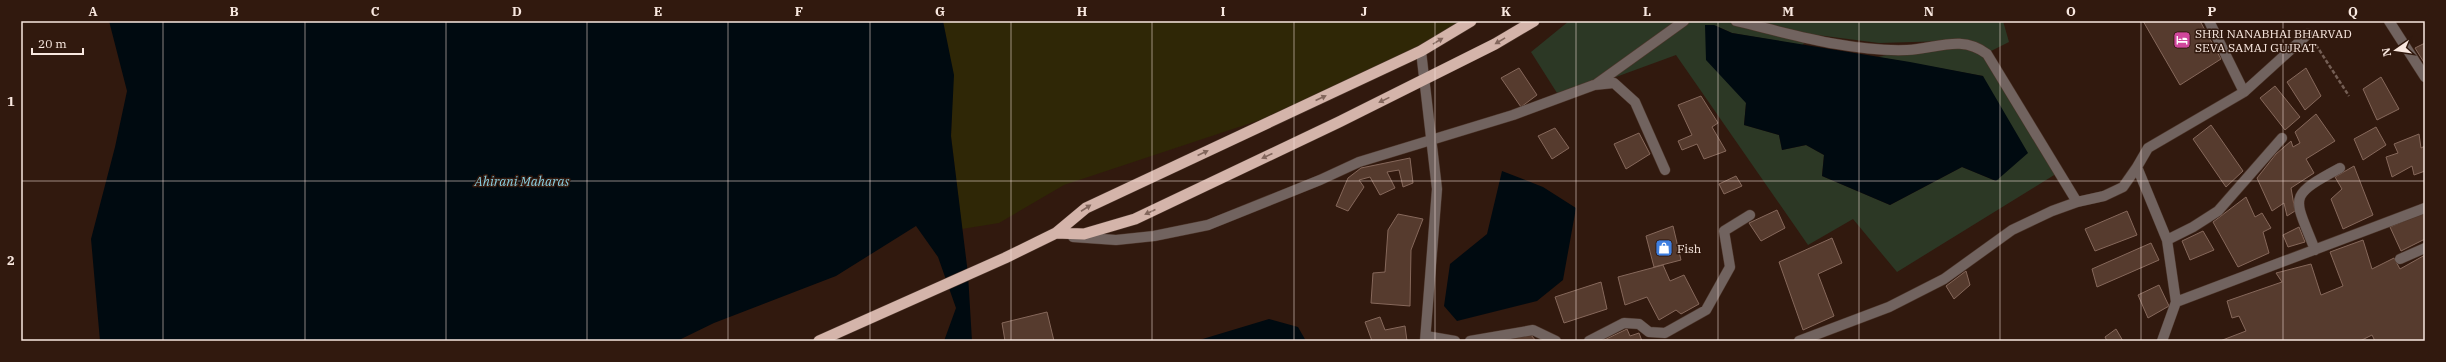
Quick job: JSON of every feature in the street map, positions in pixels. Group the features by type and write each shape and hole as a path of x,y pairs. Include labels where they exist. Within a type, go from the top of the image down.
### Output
{"highway":[{"path":"819,341 1005,258 1056,233 1086,208 1421,51 1471,21"},
{"path":"1056,233 1084,234 1135,219 1424,80 1495,44 1534,21"}],"street":[{"path":"1594,85 1684,21"},
{"path":"1736,21 1806,38 1874,50 1909,50 1950,43 1976,46 1987,54 2077,202"},
{"path":"2208,21 2244,92"},
{"path":"2389,21 2425,77"},
{"path":"1799,341 1896,303 1944,279 2012,230 2052,211 2077,202 2104,196 2123,187 2148,148 2244,92 2308,34"},
{"path":"1421,51 1438,190 1425,339 1455,341"},
{"path":"1056,233 1082,239 1116,240 1154,236 1208,225 1320,180 1359,162 1432,142 1513,115 1594,85 1614,83 1635,102 1665,170"},
{"path":"2167,240 2193,228 2218,211 2282,138"},
{"path":"2136,167 2167,240 2176,302 2162,341"},
{"path":"2315,250 2298,208 2298,200 2301,192 2316,181 2340,168"},
{"path":"2176,302 2425,208"},
{"path":"1589,341 1624,323 1639,324 1649,332 1666,333 1706,310 1730,267 1724,231 1750,216"},
{"path":"2400,259 2425,248"},
{"path":"1470,341 1533,330 1556,341"}],"path":[{"path":"2308,34 2349,96"}],"green space":[{"path":"1569,21 2003,21 2009,42 1987,53 2059,172 1897,272 1853,219 1808,245 1676,55 1594,85 1557,93 1531,52","holes":["1714,25 1732,33 1802,45 1811,38 1771,29 1879,43 1947,41 1878,57 1983,76 1996,181 1962,167 1890,205 1822,176 1824,155 1806,145 1782,150 1779,135 1744,125 1746,103"]}],"sand":[{"path":"943,21 1471,21 1421,51 1263,119 1064,185 999,223 962,229 951,136 953,75"}],"water":[{"name":"Ahirani Maharas","path":"109,21 943,21 954,75 951,136 968,274 972,341 944,341 956,308 938,257 916,226 836,276 714,323 677,341 100,341 91,239 115,147 127,91"},
{"path":"1705,25 1714,25 1732,33 1910,62 1983,76 2028,153 1996,181 1962,167 1890,205 1822,176 1824,155 1806,145 1782,150 1779,135 1744,125 1746,103 1706,60"},
{"path":"1502,171 1543,187 1576,208 1563,280 1537,301 1457,321 1444,306 1450,264 1487,234"},
{"path":"1269,319 1298,327 1306,341 1196,341"}],"building":[{"name":"SHRI NANABHAI BHARVAD SEVA SAMAJ GUJRAT","path":"2143,21 2200,21 2221,59 2180,85"},
{"path":"2425,43 2425,64 2415,48"},
{"path":"1519,68 1537,95 1521,107 1501,78"},
{"path":"2306,68 2321,96 2305,110 2287,82"},
{"path":"2381,77 2399,109 2377,120 2363,89"},
{"path":"2275,86 2300,117 2285,130 2260,98"},
{"path":"1701,96 1718,123 1712,127 1726,151 1704,159 1697,144 1682,150 1678,141 1692,135 1678,105"},
{"path":"2316,114 2335,141 2306,159 2314,173 2291,188 2295,211 2287,216 2284,203 2272,211 2257,178 2276,154 2291,141 2293,147 2300,143 2295,132"},
{"path":"2211,125 2243,171 2226,187 2193,139"},
{"path":"2376,127 2386,145 2363,160 2354,139"},
{"path":"1555,128 1569,148 1552,159 1538,136"},
{"path":"1639,133 1650,154 1626,169 1614,144"},
{"path":"2419,134 2421,148 2425,146 2425,171 2414,175 2412,166 2392,177 2386,157 2398,153 2394,144"},
{"path":"1410,158 1413,183 1403,187 1399,170 1387,172 1395,188 1380,195 1370,177 1359,180 1364,187 1348,211 1336,206 1348,178 1361,168"},
{"path":"2354,166 2373,215 2343,229 2331,199 2342,189 2335,177"},
{"path":"1736,176 1742,186 1724,194 1719,184"},
{"path":"2246,197 2255,217 2262,213 2271,228 2263,232 2269,253 2238,267 2213,222"},
{"path":"1777,210 1785,228 1761,241 1749,223"},
{"path":"2127,211 2137,235 2095,251 2085,229"},
{"path":"2425,212 2425,239 2401,251 2390,227"},
{"path":"1398,214 1423,219 1411,250 1410,306 1371,303 1373,273 1385,272 1388,230"},
{"name":"Fish","path":"1673,226 1681,260 1654,267 1646,236"},
{"path":"2299,227 2305,242 2288,247 2283,235"},
{"path":"2203,231 2214,250 2190,260 2182,241"},
{"path":"1832,238 1842,263 1818,274 1834,316 1803,330 1779,262"},
{"path":"2363,240 2372,269 2394,258 2400,269 2425,255 2425,341 2375,341 2372,335 2360,341 2220,341 2246,331 2239,316 2232,318 2227,301 2282,282 2276,273 2311,264 2321,295 2343,286 2330,252"},
{"path":"2151,243 2159,260 2097,287 2092,269"},
{"path":"1663,265 1670,281 1684,275 1699,304 1681,314 1676,310 1659,320 1647,297 1625,305 1618,277"},
{"path":"1966,271 1970,285 1954,299 1946,286"},
{"path":"1601,282 1607,309 1564,323 1555,297"},
{"path":"2159,285 2169,306 2148,318 2138,295"},
{"path":"1047,312 1054,341 1005,341 1002,323"},
{"path":"1380,317 1385,330 1405,326 1407,341 1372,341 1365,322"},
{"path":"1627,329 1630,336 1639,333 1642,341 1602,341"},
{"path":"2116,329 2123,341 2107,341 2105,337"},
{"path":"1531,335 1536,341 1495,341"}],"place":[{"name":"SHRI NANABHAI BHARVAD SEVA SAMAJ GUJRAT","path":"2182,40"},
{"name":"Fish","path":"1664,248"}]}
